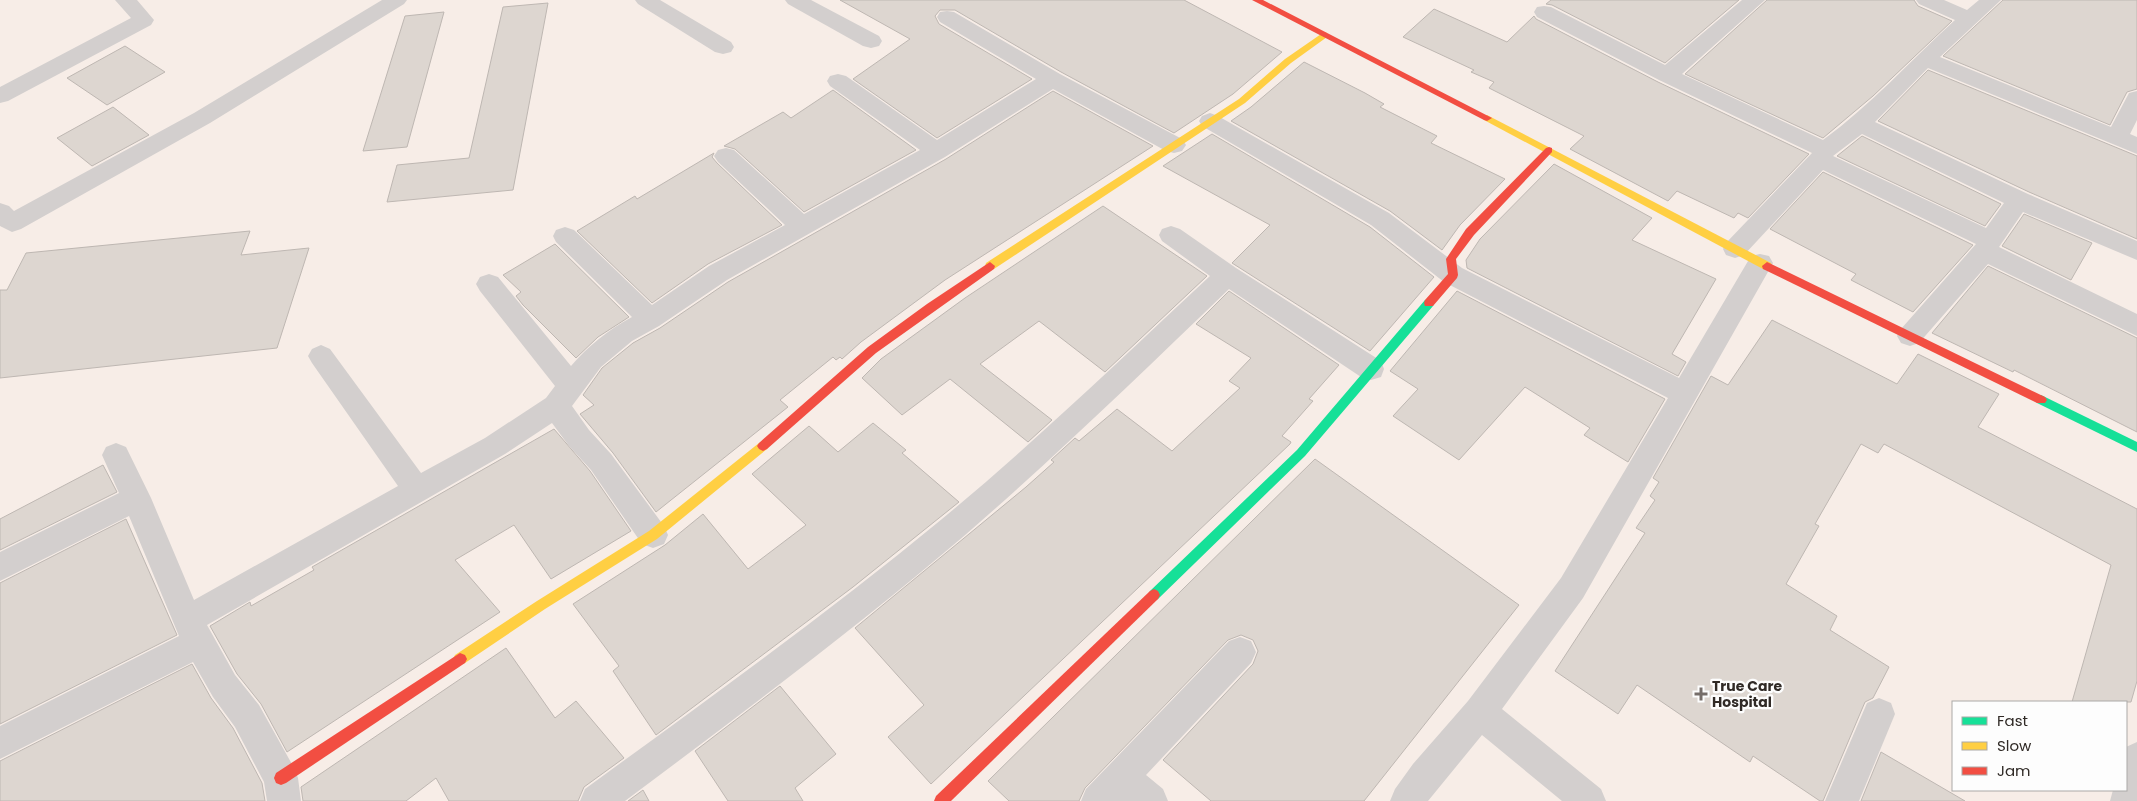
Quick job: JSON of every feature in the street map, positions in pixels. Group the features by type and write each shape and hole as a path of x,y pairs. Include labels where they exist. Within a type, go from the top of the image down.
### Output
{"street":[{"path":"0,96 144,20 125,0"},
{"path":"0,212 12,223 202,118 397,0"},
{"path":"645,0 723,47"},
{"path":"795,0 871,42"},
{"path":"1256,0 1549,150 1760,263 2137,448"},
{"path":"1667,75 1755,0"},
{"path":"1926,0 1970,19"},
{"path":"1734,249 1822,154 1860,124 1925,59 1991,0"},
{"path":"1544,12 1822,154 1987,246 2133,316"},
{"path":"947,17 1052,79 1174,145"},
{"path":"116,455 194,631 224,686 247,716 282,789 541,605 652,535 798,416 871,351 955,289 1242,101 1288,61 1324,35"},
{"path":"1925,59 2127,141 2137,98"},
{"path":"0,743 194,631 417,490 495,446 563,396 592,360 623,334 650,319 718,273 937,151 1052,79"},
{"path":"838,81 937,151"},
{"path":"1210,121 1380,219 1453,275 1685,394"},
{"path":"1860,124 2019,200 2137,251"},
{"path":"955,797 1301,453 1453,275 1451,259 1470,232 1549,150"},
{"path":"726,156 802,227"},
{"path":"1910,336 1987,246 2019,200"},
{"path":"1171,235 1227,275 1371,370"},
{"path":"565,236 650,319"},
{"path":"1407,801 1424,776 1480,712 1572,588 1760,263"},
{"path":"597,801 912,561 1124,374 1227,275"},
{"path":"489,284 563,396 579,438 601,462 652,535"},
{"path":"321,356 417,490"},
{"path":"0,567 136,498"},
{"path":"1098,801 1240,652"},
{"path":"1480,712 1588,801"},
{"path":"1842,801 1879,714"},
{"path":"2128,801 2137,760"},
{"path":"1122,776 1151,801"}],"building":[{"path":"840,0 1184,0 1282,52 1233,94 1174,133 1061,72 955,10 940,10 935,16 939,24 1032,79 937,138 853,79 910,39"},
{"path":"1551,0 1739,0 1665,63 1552,5 1546,4"},
{"path":"1767,0 1914,0 1918,6 1952,21 1873,96 1823,138 1685,74"},
{"path":"2003,0 2137,0 2137,89 2127,92 2110,125 1943,56"},
{"path":"548,3 513,190 387,202 397,165 469,158 503,7"},
{"path":"1434,9 1507,42 1534,16 1536,19 1658,82 1809,154 1748,218 1738,213 1734,218 1677,191 1668,201 1570,149 1584,136 1489,88 1494,82 1471,72 1474,70 1403,37"},
{"path":"444,12 407,147 363,151 405,16"},
{"path":"125,46 165,72 107,105 67,78"},
{"path":"1304,62 1365,93 1384,104 1380,107 1437,136 1431,143 1505,179 1460,225 1442,250 1390,211 1231,121 1251,107"},
{"path":"1928,70 2137,156 2137,239 2029,192 1878,121"},
{"path":"833,90 916,150 804,212 735,149 724,146 783,112 791,118"},
{"path":"1053,91 1153,146 945,280 861,342 842,359 840,357 836,360 833,357 780,400 788,407 656,512 613,453 580,414 594,405 583,395 602,368 633,343 660,328 728,282 946,159"},
{"path":"113,107 149,135 92,166 57,138"},
{"path":"1212,134 1370,227 1434,277 1370,351 1232,263 1270,225 1163,166"},
{"path":"1862,136 2001,204 1985,226 1837,156"},
{"path":"714,153 712,157 717,163 782,225 708,264 652,303 577,231 635,196 637,199"},
{"path":"1554,164 1652,218 1632,240 1716,279 1672,354 1686,362 1678,376 1467,268 1466,260 1480,239"},
{"path":"1823,172 1973,245 1913,312 1851,280 1856,274 1770,229"},
{"path":"1103,206 1207,276 1105,372 1039,321 980,364 1052,420 1028,442 950,379 902,415 862,378 881,359 965,298"},
{"path":"2024,214 2092,243 2071,280 2002,246"},
{"path":"250,231 241,255 309,248 277,348 0,378 0,290 7,290 26,253"},
{"path":"555,244 629,317 598,337 576,358 523,305 516,296 521,292 503,275"},
{"path":"1988,266 2137,338 2137,432 2014,370 2013,372 1932,333"},
{"path":"1229,291 1339,365 1309,399 1313,401 1282,436 1291,442 1290,444 931,784 888,737 924,705 855,628 1026,487 1054,462 1051,460 1075,438 1079,441 1117,409 1172,451 1240,388 1229,381 1251,358 1196,324"},
{"path":"1457,291 1665,399 1628,462 1584,435 1590,428 1525,387 1459,460 1393,416 1418,389 1390,371"},
{"path":"1772,320 1897,384 1918,354 1999,394 1978,427 2137,509 2137,681 2131,702 2072,701 2111,565 1884,444 1878,453 1861,444 1815,524 1819,526 1786,584 1837,616 1830,630 1889,667 1873,698 1865,702 1823,801 1820,801 1753,756 1750,762 1637,685 1618,714 1555,671 1645,533 1636,528 1655,500 1650,496 1659,482 1653,478 1711,376 1728,385"},
{"path":"873,423 906,450 902,453 959,502 853,587 656,735 613,671 619,666 573,604 665,545 703,514 748,569 806,525 752,474 809,426 838,452"},
{"path":"554,429 590,471 631,531 551,579 514,525 455,560 500,612 287,752 261,704 237,674 210,626 250,602 251,606 314,570 312,567"},
{"path":"1315,459 1519,605 1364,801 1211,801 1163,760 1253,664 1258,651 1253,640 1241,635 1228,640 1085,788 1079,801 1009,801 988,781"},
{"path":"103,465 117,492 0,550 0,519"},
{"path":"126,519 177,635 0,724 0,583"},
{"path":"506,648 555,718 576,701 624,758 584,787 578,801 449,801 436,778 406,801 303,801 301,787"},
{"path":"192,664 211,698 233,728 262,783 265,801 0,801 0,761"},
{"path":"780,686 836,754 795,788 803,801 728,801 695,751"},
{"path":"1881,752 1965,801 1861,801"},
{"path":"643,790 649,801 628,801"}],"traffic: fast":[{"path":"1154,595 1301,453 1429,303"},
{"path":"2041,400 2137,447"}],"traffic: slow":[{"path":"990,266 1242,101 1288,61 1324,35"},
{"path":"1487,118 1767,266"},
{"path":"460,659 541,605 653,535 763,446"}],"traffic: jam":[{"path":"1256,0 1487,118"},
{"path":"1429,303 1453,275 1451,259 1470,232 1549,150"},
{"path":"763,446 872,350 915,317 990,266"},
{"path":"1767,266 2041,400"},
{"path":"941,801 1154,595"},
{"path":"281,778 460,659"}],"place":[{"name":"True Care Hospital","path":"1701,694"}]}
